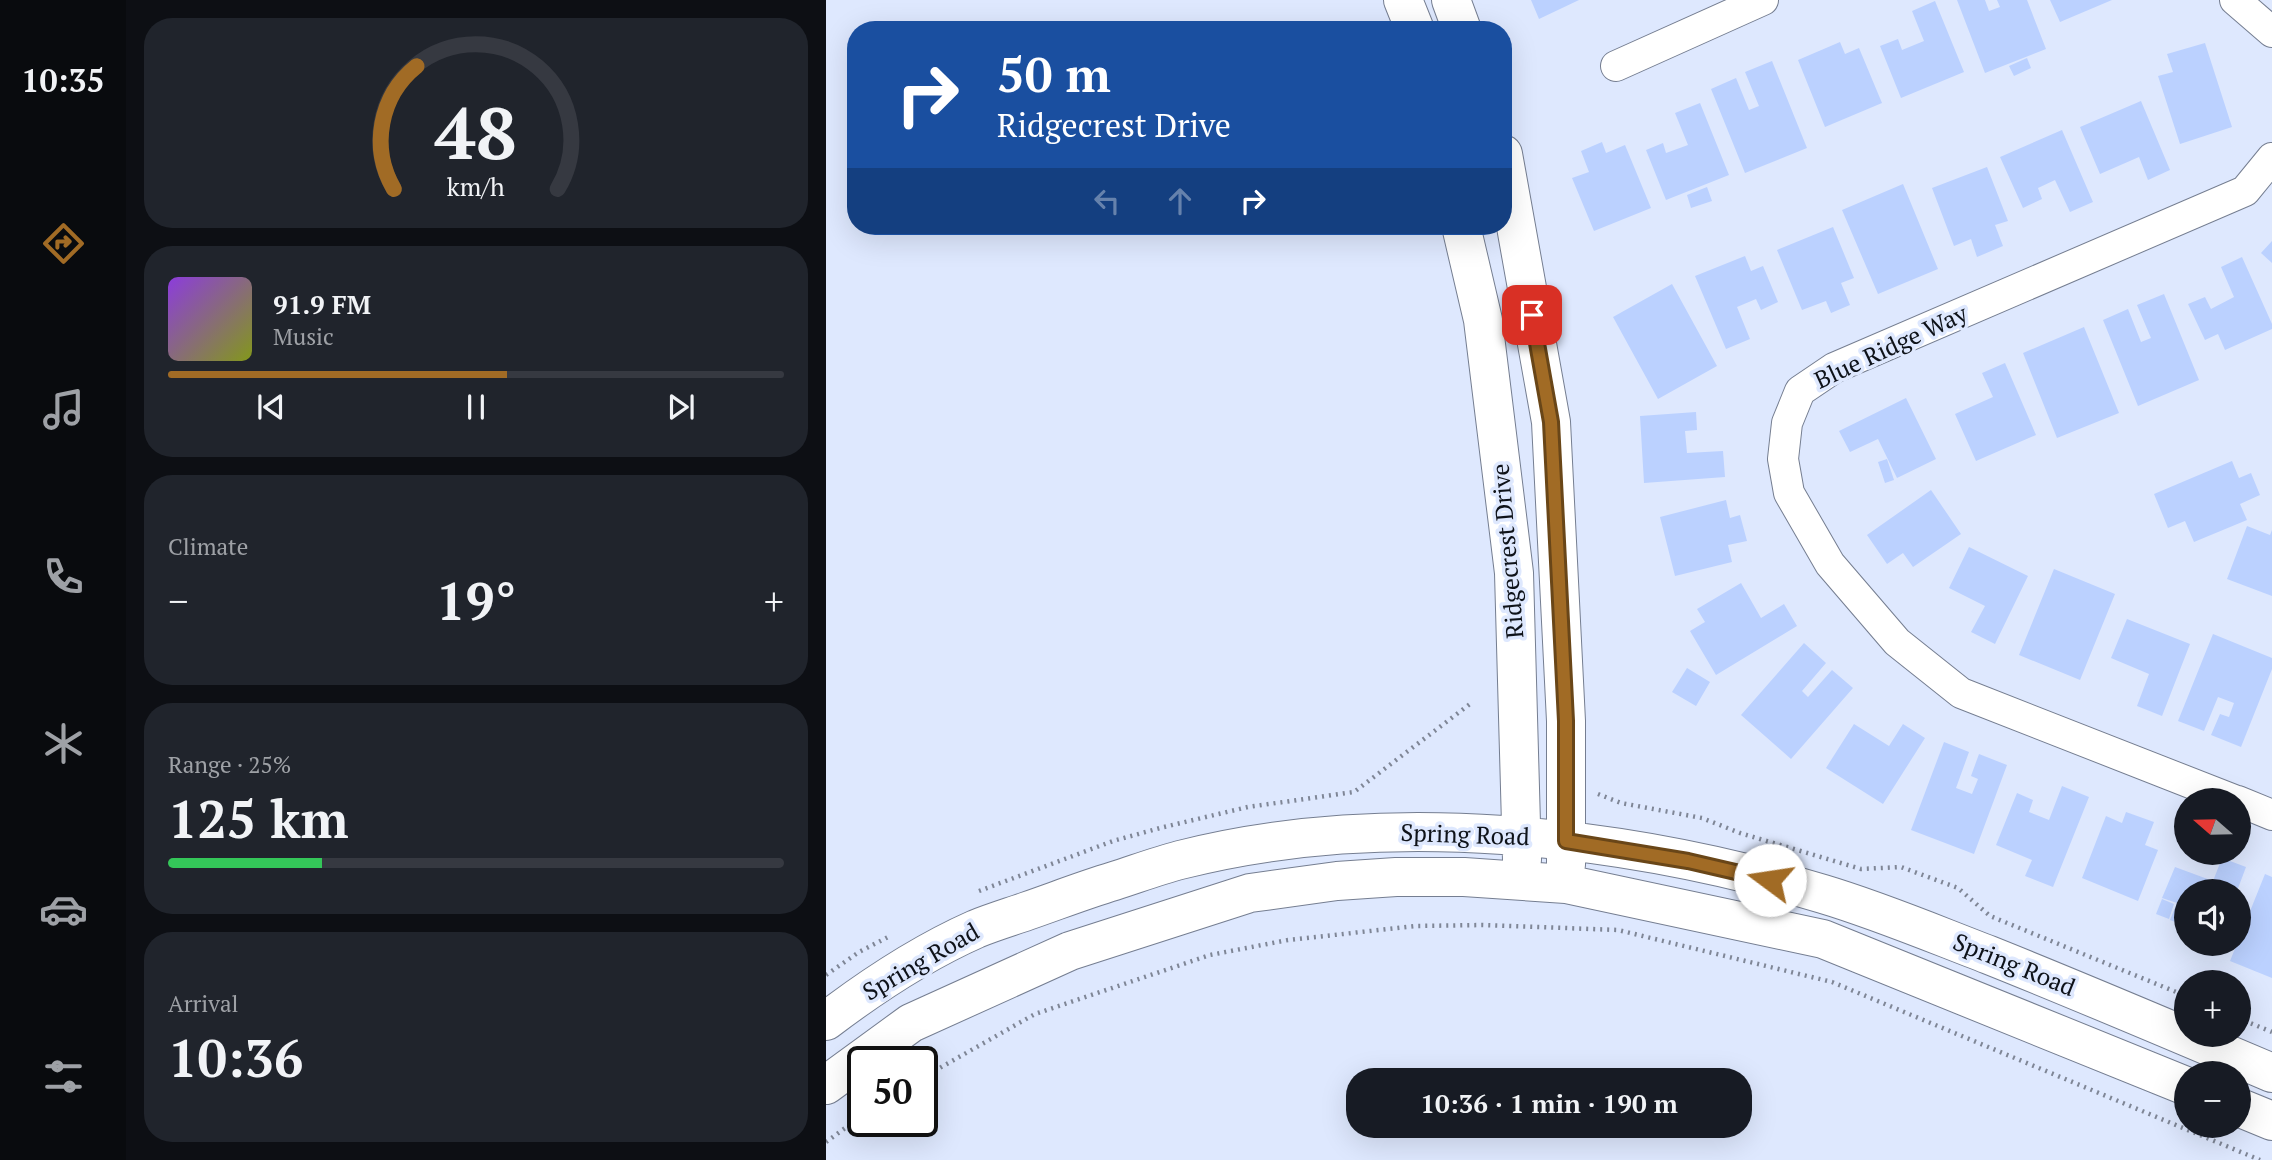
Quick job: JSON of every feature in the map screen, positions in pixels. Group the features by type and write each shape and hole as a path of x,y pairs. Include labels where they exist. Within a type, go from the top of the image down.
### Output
{"main road":[{"path":"1403,0 1411,21"},
{"path":"1451,0 1459,21"},
{"name":"Ridgecrest Drive","path":"1512,204 1551,422 1566,721 1566,884"},
{"name":"Ridgecrest Drive","path":"1463,235 1483,320 1514,573 1521,879"},
{"name":"Spring Road","path":"826,1021 900,971 978,928 1077,892 1179,860 1282,842 1337,836 1429,833 1522,835 1688,861 1823,894 1903,921 2272,1073"},
{"name":"Spring Road","path":"826,1085 911,1023 1070,951 1250,892 1304,884 1396,877 1521,879 1566,884 1823,939 2174,1081"},
{"path":"2251,1112 2272,1121"}],"street":[{"path":"1616,66 1763,0"},
{"path":"2235,0 2272,32"},
{"name":"Blue Ridge Way","path":"2203,788 1961,693 1897,642 1830,564 1789,493 1783,459 1787,423 1800,391 1834,368 2245,191 2272,158"},
{"name":"Blue Ridge Way","path":"2251,806 2272,814"}],"path":[{"path":"938,1069 1035,1014 1210,955 1288,940 1416,926 1483,925 1618,930 1832,982 2260,1160"},
{"path":"2251,1023 2272,1032"},
{"path":"826,1142 847,1127"}],"building":[{"path":"1531,0 1579,0 1539,19"},
{"path":"1957,0 1985,0 1989,11 2000,7 1997,0 2027,0 2046,49 1985,73"},
{"path":"2050,0 2112,0 2060,22"},
{"path":"1935,1 1964,72 1901,98 1880,46 1898,39 1902,50 1924,41 1912,11"},
{"path":"1840,42 1845,54 1859,48 1882,103 1825,127 1798,60"},
{"path":"2205,43 2232,127 2180,144 2158,76 2173,72 2167,54"},
{"path":"2027,58 2031,68 2014,76 2009,66"},
{"path":"1772,61 1807,148 1745,173 1711,89 1736,78 1749,110 1759,106 1745,72"},
{"path":"2141,101 2170,170 2148,180 2139,157 2100,174 2080,127"},
{"path":"1700,103 1729,175 1666,200 1646,150 1663,143 1666,153 1688,145 1675,113"},
{"path":"2062,130 2093,202 2070,212 2055,180 2038,188 2042,199 2023,208 2000,157"},
{"path":"1602,142 1606,153 1625,145 1651,208 1594,231 1572,178 1589,172 1581,151"},
{"path":"1987,167 2008,221 1995,225 2003,246 1977,257 1971,239 1954,246 1932,188"},
{"path":"1903,184 1938,269 1878,294 1842,210"},
{"path":"1707,187 1712,201 1691,208 1687,195"},
{"path":"1833,227 1854,278 1841,283 1850,305 1831,313 1826,301 1802,310 1777,250"},
{"path":"2272,241 2272,263 2261,253"},
{"path":"1745,256 1751,271 1763,266 1778,302 1761,310 1756,299 1737,307 1750,339 1726,349 1695,276"},
{"path":"2242,257 2272,329 2225,350 2218,334 2205,340 2188,304 2205,297 2211,309 2234,297 2221,267"},
{"path":"1672,284 1717,366 1658,399 1613,317"},
{"path":"2164,294 2199,380 2138,406 2103,320 2128,309 2141,342 2151,338 2137,305"},
{"path":"2084,327 2119,413 2057,438 2023,353"},
{"path":"2005,363 2036,435 1976,461 1955,414 1993,397 1982,373"},
{"path":"1906,398 1936,459 1897,478 1878,439 1850,452 1839,431"},
{"path":"1696,412 1697,430 1685,431 1687,453 1723,451 1725,477 1644,483 1640,416"},
{"path":"1887,459 1894,480 1885,483 1878,462"},
{"path":"2232,461 2239,478 2251,473 2260,495 2240,504 2247,520 2194,542 2185,521 2168,528 2154,494"},
{"path":"1931,490 1961,534 1913,567 1903,553 1887,564 1867,535"},
{"path":"1726,500 1730,518 1740,515 1747,541 1728,545 1732,562 1675,576 1660,517"},
{"path":"2247,526 2270,535 2272,530 2272,596 2227,579"},
{"path":"1969,547 2028,576 1995,644 1971,632 1985,606 1949,588"},
{"path":"2054,569 2115,594 2080,680 2019,655"},
{"path":"1741,583 1761,618 1784,604 1797,626 1716,675 1690,631 1705,622 1697,609"},
{"path":"2127,619 2190,644 2162,716 2137,706 2149,674 2111,658"},
{"path":"2213,634 2272,658 2272,669 2241,747 2211,735 2220,714 2229,717 2234,703 2218,697 2204,731 2178,721"},
{"path":"1804,643 1826,663 1802,691 1808,697 1832,670 1853,688 1791,759 1741,715"},
{"path":"1687,668 1710,682 1696,706 1672,692"},
{"path":"1854,724 1889,746 1903,724 1925,738 1883,804 1826,768"},
{"path":"1944,742 1969,752 1956,788 1972,794 1978,779 1971,776 1979,754 2007,765 1974,854 1911,830"},
{"path":"2062,786 2089,797 2053,887 2025,876 2032,860 1996,845 2017,793 2033,800 2029,812 2049,820"},
{"path":"2126,812 2154,822 2145,845 2158,850 2138,901 2082,878 2106,816 2122,823"},
{"path":"2219,865 2246,867 2242,879 2214,879"},
{"path":"2175,867 2208,879 2174,879 2174,902 2162,898"},
{"path":"2265,874 2272,877 2272,978 2230,961 2232,956 2251,956 2251,909"},
{"path":"2162,899 2174,904 2169,919 2156,914"}],"route":[{"path":"1532,315 1551,422 1566,721 1566,841 1688,861 1770,880"}]}
